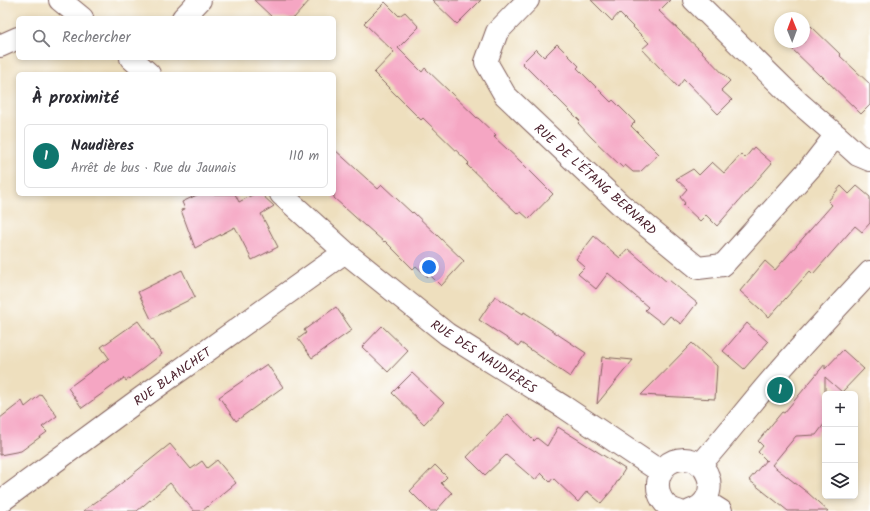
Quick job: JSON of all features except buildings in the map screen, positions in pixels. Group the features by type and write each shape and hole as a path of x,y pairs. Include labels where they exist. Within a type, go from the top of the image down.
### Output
{"street":[{"path":"185,16 200,0"},
{"name":"RUE DE L'ÉTANG BERNARD","path":"528,0 497,32 486,62 505,95 620,204 698,268 723,265 811,167 836,135"},
{"path":"694,0 798,102 858,155 870,160"},
{"path":"0,46 16,39"},
{"name":"RUE DES NAUDIÈRES","path":"283,196 344,252 447,334 564,407 661,472"},
{"name":"RUE BLANCHET","path":"0,502 344,252"},
{"path":"700,465 749,405 870,272"},
{"path":"670,509 662,500 658,490 658,482 661,472 667,465 673,461 683,459 690,460 700,465 706,472 710,482 705,508"}],"place":[{"name":"Naudières","path":"780,390"}]}
